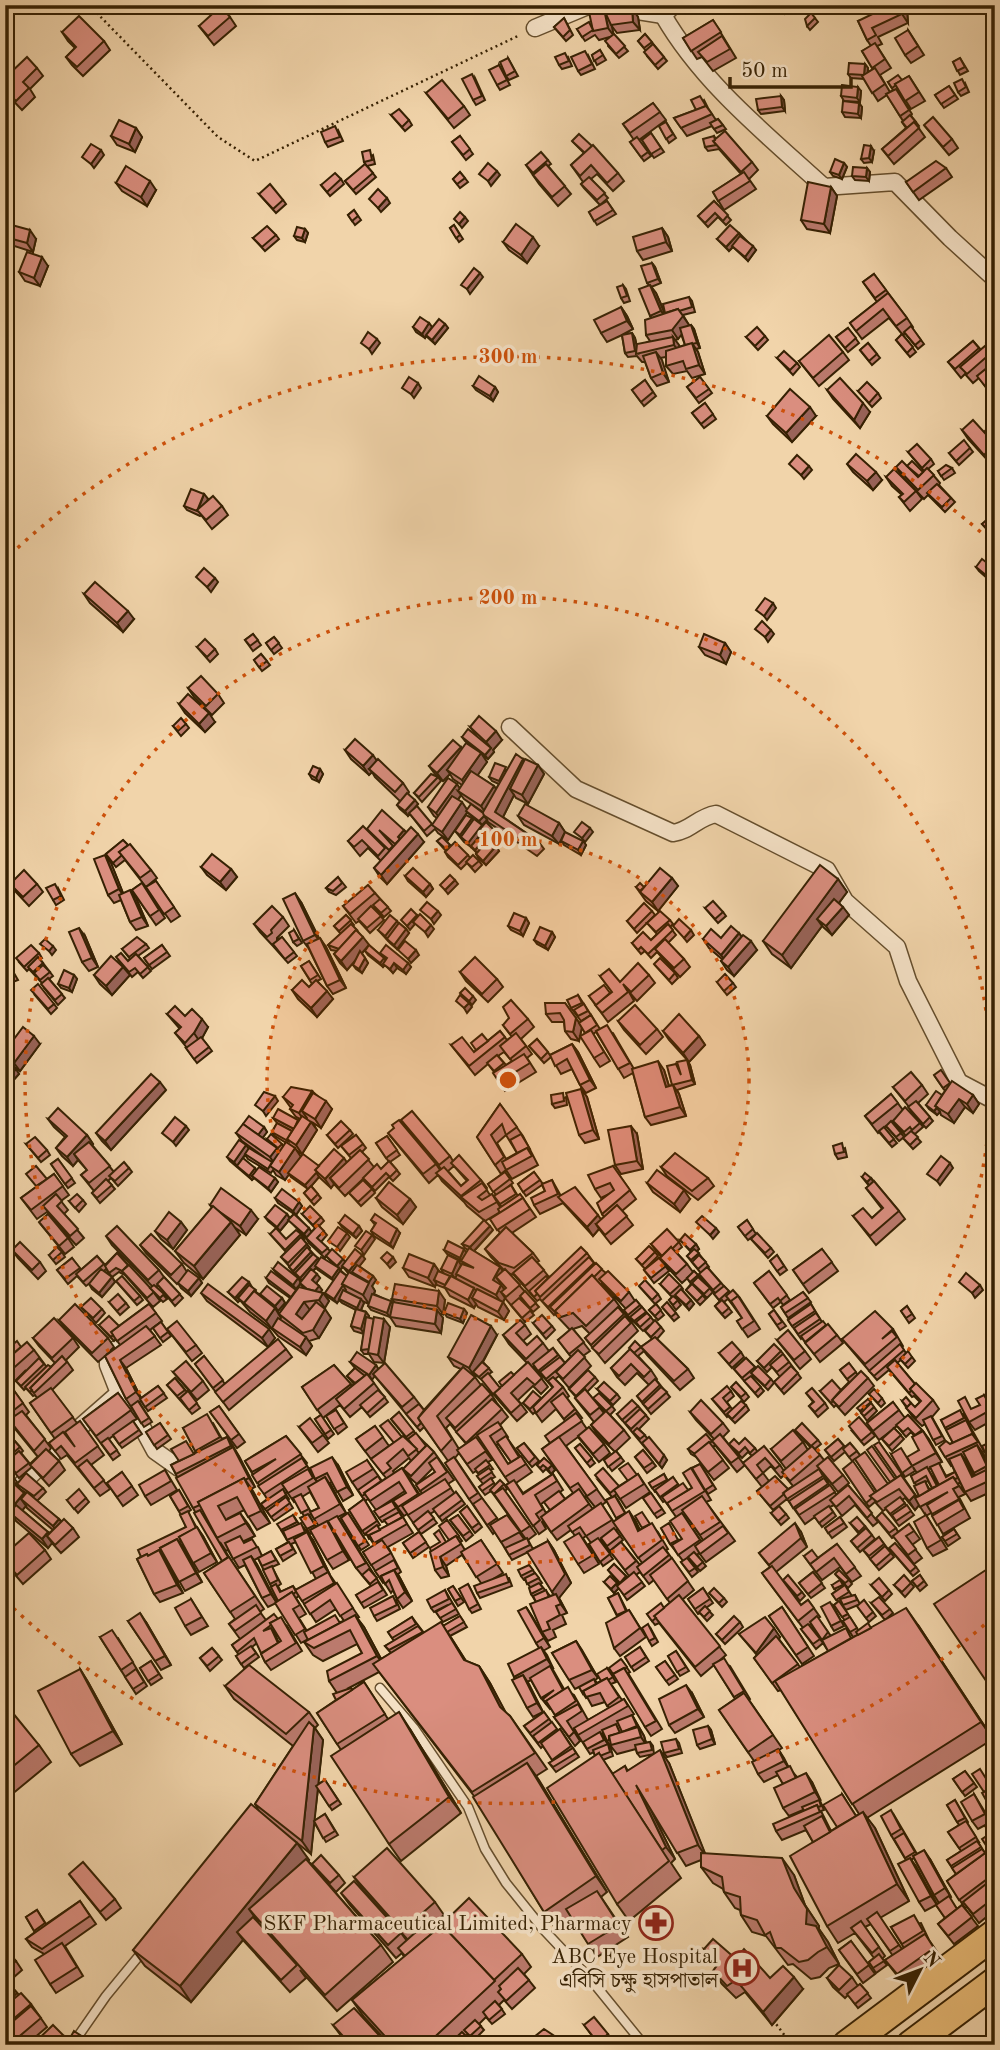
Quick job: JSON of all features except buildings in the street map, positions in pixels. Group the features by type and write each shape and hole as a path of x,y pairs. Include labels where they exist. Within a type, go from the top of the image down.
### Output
{"highway":[{"path":"847,2045 995,1934"},
{"path":"911,2045 995,1982"}],"street":[{"path":"534,28 590,5"},
{"path":"600,5 668,10 678,42 740,110 824,187 895,182 995,279"},
{"path":"510,727 576,789 661,828 673,833 682,832 703,816 716,814 827,870 845,901 897,947 908,981 959,1082 995,1101"},
{"path":"116,1349 108,1365 119,1393 135,1414 155,1451 180,1468"},
{"path":"5,1501 69,1437 119,1393"}],"lane":[{"path":"380,1688 414,1728 467,1807 485,1849 506,1883 543,1929 592,1981 643,2045"},
{"path":"72,2045 106,1996 149,1944"}],"path":[{"path":"89,5 218,137 255,161 534,28"},
{"path":"767,2010 792,2045"}],"place":[{"name":"SKF Pharmaceutical Limited, Pharmacy","path":"656,1923"},
{"name":"ABC Eye Hospital এবিসি চক্ষু হাসপাতাল","path":"742,1968"}]}
